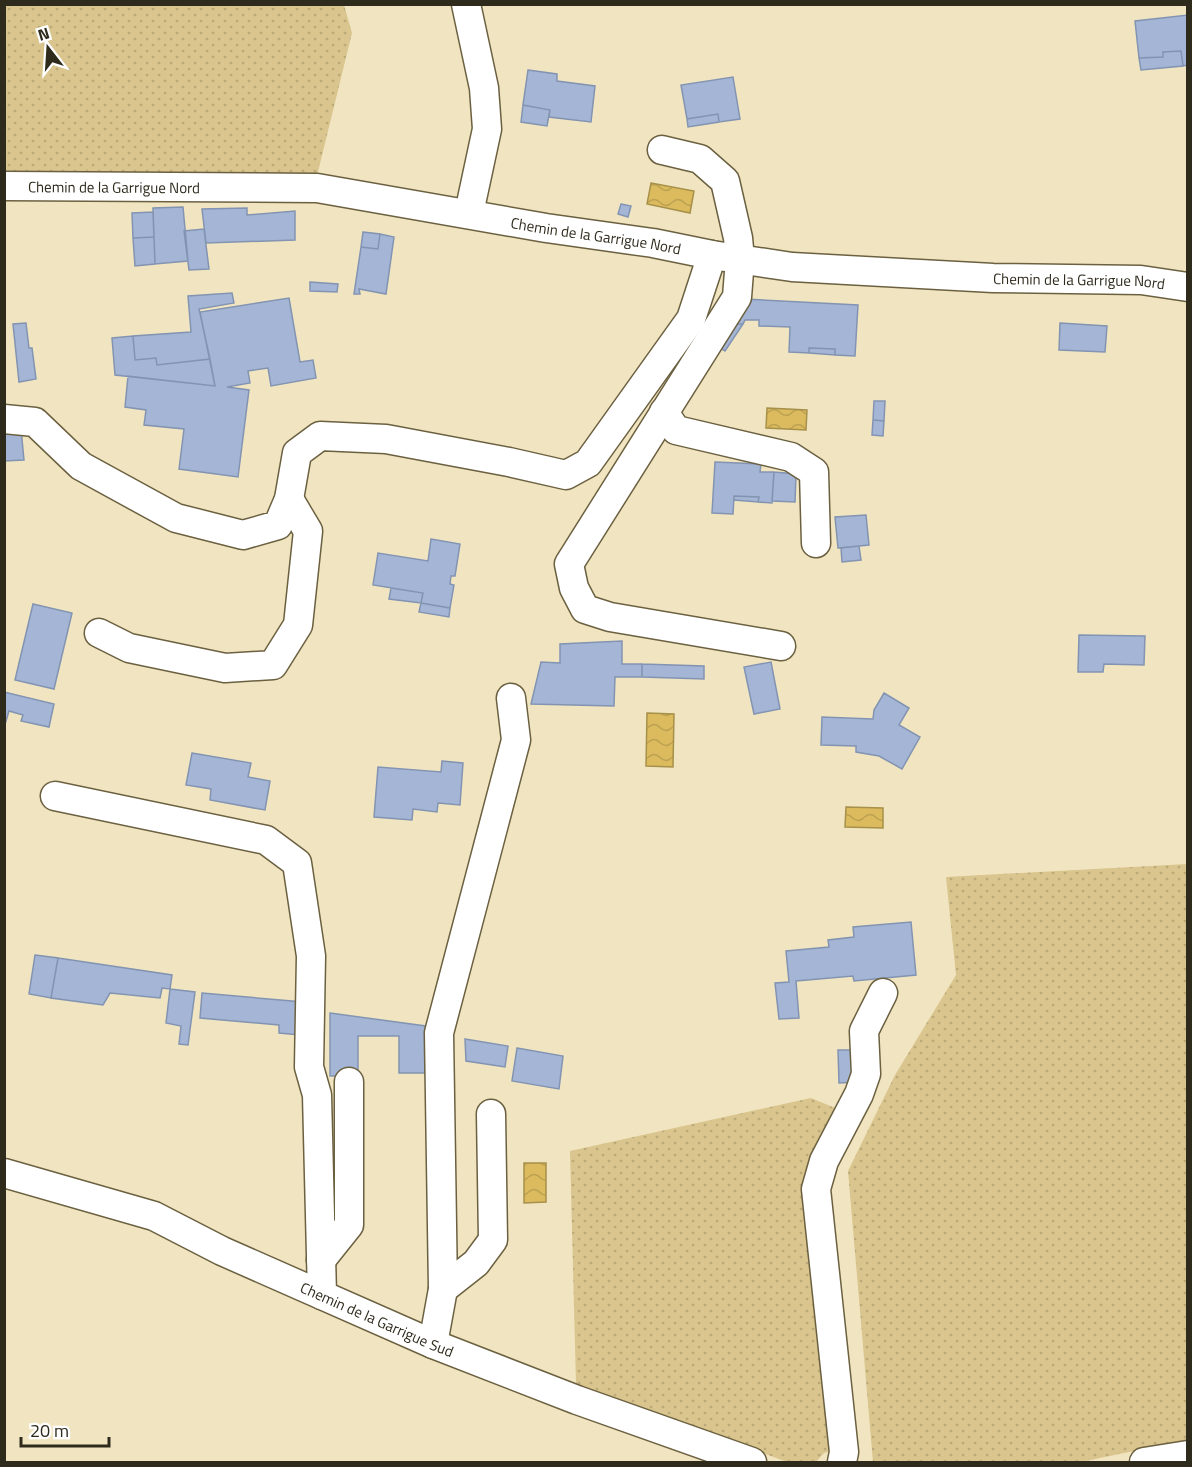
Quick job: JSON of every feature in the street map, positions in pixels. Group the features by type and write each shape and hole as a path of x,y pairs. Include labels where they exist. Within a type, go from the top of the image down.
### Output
{"street":[{"path":"466,4 484,88 487,129 469,213"},
{"path":"662,150 700,159 725,181 738,238 740,259 737,297 569,564 574,588 585,609 610,617 781,646"},
{"name":"Chemin de la Garrigue Nord","path":"4,186 317,188 546,228 653,243 792,267 993,278 1141,280 1188,287"},
{"path":"4,419 34,422 81,466 176,518 243,535 278,525 289,499 297,453 320,436 386,439 566,475 588,463 692,319 712,255"},
{"path":"664,412 676,430 791,457 814,472 816,543"},
{"path":"99,633 129,648 225,669 273,665 298,625 308,531 289,499"},
{"path":"433,1344 443,1289 439,1034 516,740 511,698"},
{"path":"55,796 266,840 297,863 311,956 309,1067 317,1095 322,1295"},
{"path":"842,1462 844,1452 816,1189 824,1161 859,1094 866,1074 864,1031 883,993"},
{"path":"321,1260 349,1225 349,1082"},
{"path":"443,1289 476,1263 493,1240 491,1114"},
{"name":"Chemin de la Garrigue Sud","path":"4,1173 154,1216 222,1251 433,1344 577,1400 753,1462"},
{"path":"1144,1462 1188,1455"}],"shaded area":[{"path":"5,5 344,5 352,33 316,180 5,172"},
{"path":"1187,864 1187,1440 1081,1462 873,1462 848,1171 895,1075 956,975 946,877"},
{"path":"811,1098 840,1110 808,1177 834,1450 824,1453 816,1462 787,1462 576,1384 570,1151"}],"water":[{"path":"651,183 694,191 690,213 647,204"},
{"path":"767,408 807,410 806,430 766,428"},
{"path":"647,713 674,714 673,767 646,766"},
{"path":"846,807 883,808 883,828 845,827"},
{"path":"524,1163 546,1163 546,1202 524,1203"}],"building":[{"path":"1188,15 1188,65 1183,66 1181,51 1163,52 1163,57 1139,58 1135,21"},
{"path":"1181,51 1183,66 1141,70 1139,58 1163,57 1163,52"},
{"path":"528,70 557,74 557,81 595,86 591,122 549,117 550,110 523,105"},
{"path":"733,77 740,119 719,122 718,114 687,119 681,85"},
{"path":"523,105 550,110 547,126 521,122"},
{"path":"718,114 719,122 688,127 687,119"},
{"path":"621,204 631,206 628,217 618,214"},
{"path":"183,207 188,261 155,264 153,208"},
{"path":"247,208 247,215 295,211 295,240 206,243 202,209"},
{"path":"153,212 154,237 133,238 132,213"},
{"path":"204,229 209,269 189,270 184,231"},
{"path":"363,232 380,234 378,249 361,247"},
{"path":"380,234 394,237 386,294 359,289 360,294 354,294 361,247 378,249"},
{"path":"154,237 155,264 135,266 133,238"},
{"path":"310,282 338,284 337,292 310,291"},
{"path":"232,293 234,303 199,309 210,359 157,365 156,358 135,360 133,336 191,332 188,296"},
{"path":"289,298 300,362 313,360 316,378 271,386 268,368 248,371 250,383 227,387 249,390 238,477 179,469 184,429 144,425 146,410 125,407 128,376 215,386 200,312"},
{"path":"744,299 858,305 855,356 835,355 835,349 809,348 809,353 789,352 790,327 759,326 759,320 745,320 743,324 728,324"},
{"path":"26,323 36,379 19,382 13,324"},
{"path":"1060,323 1107,326 1105,352 1059,350"},
{"path":"728,324 743,324 725,351 715,345"},
{"path":"133,336 135,360 156,358 157,365 210,359 215,386 115,375 112,338"},
{"path":"809,348 835,349 835,355 809,353"},
{"path":"874,401 885,401 884,421 873,420"},
{"path":"873,420 884,421 883,436 872,435"},
{"path":"21,429 24,460 4,461 4,431"},
{"path":"715,462 761,464 760,472 774,472 772,503 758,502 759,497 734,496 733,514 712,513"},
{"path":"774,472 796,474 795,502 772,501"},
{"path":"734,496 759,497 758,502 734,500"},
{"path":"866,515 869,545 838,548 835,517"},
{"path":"431,539 460,544 455,576 451,576 450,584 454,585 450,608 421,603 423,593 373,585 378,553 428,561"},
{"path":"859,546 861,560 842,562 841,548"},
{"path":"391,588 423,593 421,603 389,599"},
{"path":"421,603 450,608 449,617 419,612"},
{"path":"33,604 72,613 54,689 15,680"},
{"path":"1079,635 1145,636 1144,665 1104,664 1103,672 1078,672"},
{"path":"622,641 622,664 642,664 642,677 615,677 614,706 531,704 541,662 560,663 560,644"},
{"path":"771,662 780,709 754,714 744,667"},
{"path":"642,664 704,666 704,679 642,677"},
{"path":"4,692 54,704 49,727 21,721 23,715 9,711 4,728"},
{"path":"884,693 909,708 899,725 920,737 902,769 879,756 856,752 856,746 821,745 822,717 873,719 874,710"},
{"path":"192,753 251,763 248,777 270,781 265,810 210,800 211,789 186,785"},
{"path":"442,761 463,763 460,805 438,803 437,812 413,809 412,820 374,817 378,767 441,772"},
{"path":"911,922 916,975 854,981 853,976 796,981 799,1018 779,1019 775,983 789,982 786,951 829,947 828,940 854,937 853,927"},
{"path":"35,955 58,958 51,998 29,994"},
{"path":"58,958 172,975 170,989 162,988 160,998 110,993 103,1005 51,998"},
{"path":"170,989 195,992 188,1045 179,1044 181,1026 166,1023"},
{"path":"202,993 303,1002 300,1035 279,1033 279,1025 200,1018"},
{"path":"330,1013 433,1027 434,1073 399,1073 399,1036 358,1036 358,1076 330,1076"},
{"path":"465,1039 508,1046 505,1067 466,1061"},
{"path":"517,1048 563,1056 559,1089 512,1081"},
{"path":"838,1050 857,1050 859,1082 839,1083"}]}
